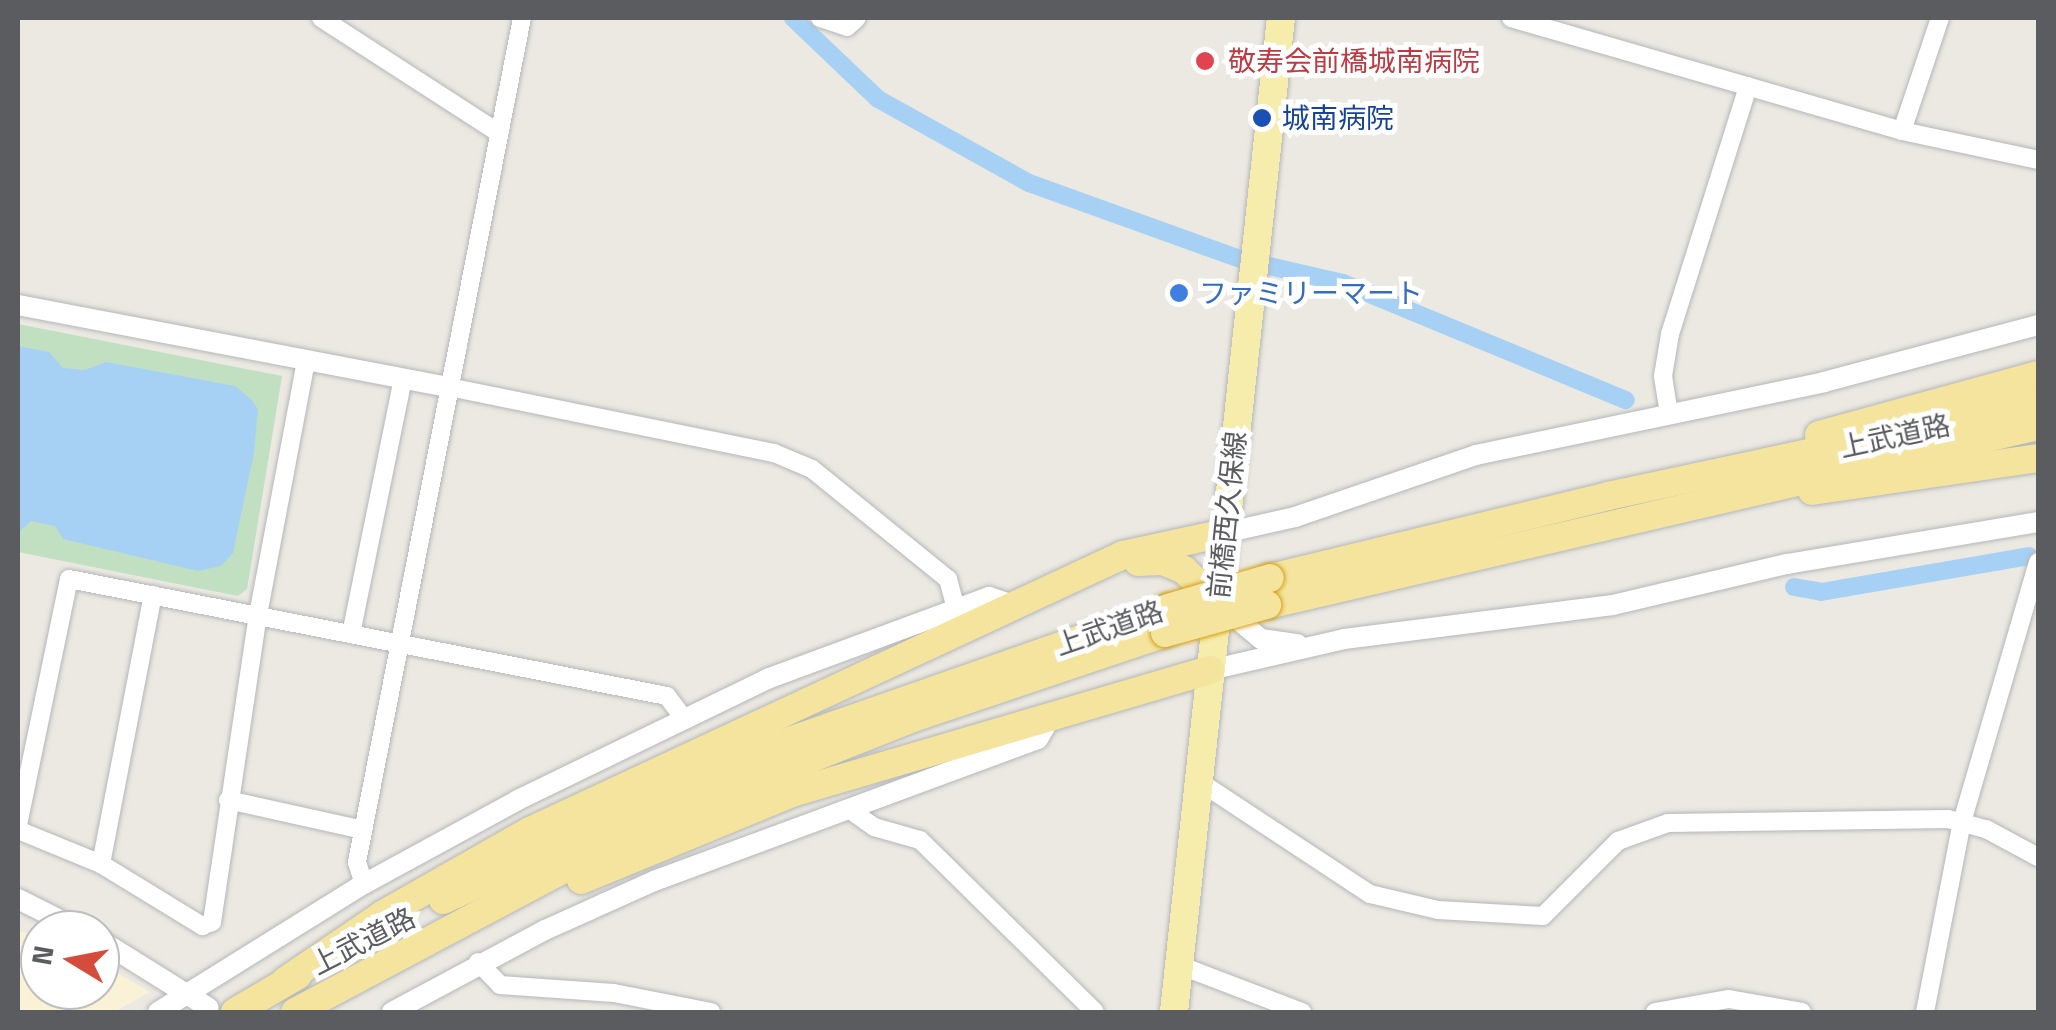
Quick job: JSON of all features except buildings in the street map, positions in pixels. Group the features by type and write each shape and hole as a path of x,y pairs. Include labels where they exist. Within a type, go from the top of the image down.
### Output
{"highway":[{"path":"1650,487 1699,467 2038,375"},
{"name":"上武道路","path":"222,1010 285,982 486,878 755,753 1166,620 1650,487 2038,404"},
{"name":"上武道路","path":"1268,592 2038,426"},
{"path":"1705,500 2038,458"},
{"path":"285,982 382,915 530,831 1123,554 1224,532"},
{"path":"1087,572 1163,561 1184,570 1218,602"},
{"name":"上武道路","path":"295,1012 554,874 754,781 1166,620"},
{"path":"330,992 795,792 1210,670"}],"main road":[{"name":"前橋西久保線","path":"1174,1012 1281,18"}],"street":[{"path":"321,18 500,134"},
{"path":"364,884 357,862 522,18"},
{"path":"820,18 847,27 857,18"},
{"path":"1511,18 1902,131 2038,160"},
{"path":"1902,131 1940,18"},
{"path":"1669,414 1663,376 1667,345 1748,86"},
{"path":"18,305 756,448 812,469 948,579 956,608"},
{"path":"1224,532 1295,517 1476,456 1669,414 2038,324"},
{"path":"306,362 258,614 207,926 101,864 18,828 64,586 79,579 258,614 399,644 667,696 685,720"},
{"path":"350,634 403,379"},
{"path":"1218,602 1276,645 1344,639 1613,604 1787,564 2038,522"},
{"path":"1925,1012 1962,822 2038,562"},
{"path":"101,864 154,595"},
{"path":"158,1012 364,884 518,800 767,679 989,597 1013,605"},
{"path":"1210,670 1344,639"},
{"path":"392,1012 478,962 654,881 1038,739 1049,720"},
{"path":"1197,780 1370,894 1483,914 1542,916 1618,841 1668,823 1962,822 2038,858"},
{"path":"228,800 363,830"},
{"path":"850,810 874,827 920,840 1095,1012"},
{"path":"120,952 222,1010"},
{"path":"478,962 500,984 614,993 711,1012"},
{"path":"1179,964 1302,1012"},
{"path":"1654,1012 1729,999 1802,1012"}],"shaded area":[{"path":"18,931 20,1010 118,1010 114,1012 18,1012"},
{"path":"120,975 150,992 120,1009"}],"green space":[{"path":"18,324 282,376 247,589 238,596 18,552"}],"water":[{"path":"18,346 49,352 63,368 85,370 106,362 235,386 252,400 258,410 254,453 233,553 221,566 198,571 63,539 55,526 31,521 18,533"}],"waterway":[{"path":"793,18 878,99 1029,183 1243,260"},
{"path":"1269,266 1343,283 1626,400"},
{"path":"1794,587 1821,592 2029,556"}],"place":[{"name":"敬寿会前橋城南病院","path":"1205,61"},
{"name":"城南病院","path":"1262,118"},
{"name":"ファミリーマート","path":"1179,293"}]}
